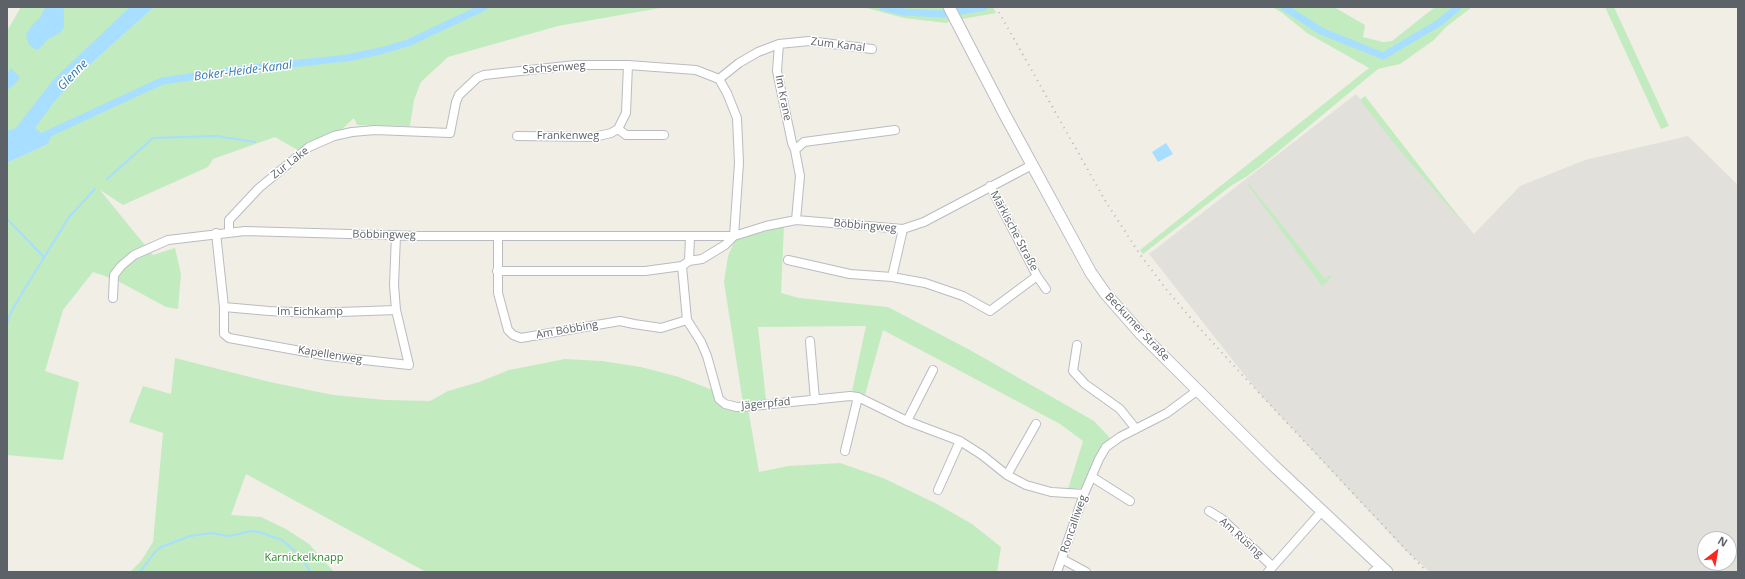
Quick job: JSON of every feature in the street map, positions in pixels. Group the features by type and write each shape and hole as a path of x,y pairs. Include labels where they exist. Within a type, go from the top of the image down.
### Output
{"main road":[{"name":"Beckumer Straße","path":"948,7 1032,165 1091,273 1104,293 1141,334 1322,511 1380,570"}],"street":[{"name":"Zum Kanal","path":"719,79 739,63 758,52 779,44 809,40 850,44 872,49"},
{"name":"Im Krane","path":"779,44 777,71 800,176 796,220"},
{"name":"Sachsenweg","path":"450,133 459,94 477,78 484,75 575,65 628,65 696,70 719,79"},
{"path":"628,65 626,113 618,129 626,135 664,135"},
{"path":"719,79 727,93 737,118 739,163 734,236"},
{"name":"Frankenweg","path":"517,136 594,137 606,135 618,129"},
{"name":"Zur Lake","path":"229,232 229,220 248,198 309,147 334,136 352,132 375,130 450,133"},
{"path":"795,150 804,142 894,130"},
{"name":"Böbbingweg","path":"113,298 114,275 134,254 168,240 216,233 246,231 396,235 734,236 766,226 796,220 903,229 924,222 1032,165"},
{"name":"Märkische Straße","path":"990,186 1037,276 1046,289"},
{"path":"892,277 903,229"},
{"name":"Kapellenweg","path":"216,233 224,307 224,334 229,338 328,356 409,365 396,310 394,286 396,235"},
{"name":"Am Böbbing","path":"498,236 498,293 508,330 521,338 620,321 661,328 687,320"},
{"path":"497,271 645,271 682,266 689,261 690,236"},
{"name":"Böbbingweg","path":"689,261 702,259 725,245 734,236"},
{"name":"Märkische Straße","path":"788,260 850,274 892,277 925,283 963,296 990,311 1037,276"},
{"path":"682,266 687,320"},
{"name":"Im Eichkamp","path":"224,307 269,312 312,313 396,310"},
{"name":"Jägerpfad","path":"687,320 701,342 707,356 719,399 725,404 737,407 850,396 858,397 907,421 960,441 982,455 1007,475 1026,485 1051,492 1084,494"},
{"path":"810,341 815,400"},
{"path":"1077,345 1073,371 1085,384 1120,409 1136,429"},
{"path":"907,421 933,370"},
{"name":"Roncalliweg","path":"1057,572 1084,494 1106,447 1120,436 1167,413 1198,390"},
{"path":"845,451 858,397"},
{"path":"1007,475 1036,424"},
{"path":"938,490 960,441"},
{"path":"1092,477 1130,501"},
{"name":"Am Rüsing","path":"1209,511 1222,519 1270,569 1322,511"},
{"path":"1062,558 1086,572"}],"shaded area":[{"path":"1356,94 1474,234 1520,186 1585,160 1688,136 1738,185 1738,572 1430,572 1407,552 1258,392 1149,254"}],"green space":[{"path":"21,7 138,7 7,144 7,31"},
{"path":"154,7 666,7 558,26 448,57 421,82 414,100 410,126 357,125 354,118 339,132 301,152 275,137 213,159 208,167 123,205 100,190 153,255 175,248 181,274 178,309 166,307 116,280 93,272 63,310 45,371 79,382 63,460 7,455 7,163 48,144 41,133 34,128 74,79"},
{"path":"863,7 943,7 950,21 946,23 904,18"},
{"path":"956,7 993,7 996,13 962,19"},
{"path":"1272,7 1334,7 1365,25 1363,37 1383,42 1392,41 1435,7 1472,7 1446,27 1434,40 1400,64 1378,69 1262,165 1232,185 1143,254 1140,250 1369,68 1307,33 1281,12"},
{"path":"1605,7 1614,7 1669,126 1661,129"},
{"path":"1365,96 1466,226 1402,153 1360,100"},
{"path":"1249,184 1325,279 1330,275 1332,277 1322,286 1248,185"},
{"path":"784,226 781,293 799,298 888,307 970,350 1094,421 1111,439 1083,488 1068,489 1083,441 1060,424 883,330 865,395 852,391 866,326 758,327 766,400 743,403 724,282 728,256 735,240"},
{"name":"Karnickelknapp","path":"175,358 270,382 333,395 386,400 430,401 448,391 479,382 509,370 565,359 602,361 641,367 679,377 715,391 725,404 748,408 759,472 788,466 840,463 883,478 937,504 972,524 1001,547 997,572 426,572 246,474 231,515 261,517 286,529 309,544 334,572 130,572 141,561 153,542 163,433 129,422 143,386 171,394"}],"water":[{"path":"47,7 60,7 64,9 64,27 60,33 48,39 39,49 35,49 29,45 26,34 34,23 40,18 44,9"},
{"name":"Glenne","path":"130,7 154,7 74,79 52,105 35,128 41,133 48,132 51,137 48,144 7,163 7,131 16,128 53,80"},
{"path":"11,68 20,78 7,90 7,74"},
{"path":"1166,143 1173,154 1158,162 1152,152"}],"waterway":[{"name":"Boker-Heide-Kanal","path":"41,137 162,81 252,68 347,58 380,51 408,43 484,7"},
{"name":"Boker-Heide-Kanal","path":"883,7 903,12 943,14 984,7"},
{"name":"Boker-Heide-Kanal","path":"1284,7 1321,31 1383,56 1439,23 1458,7"},
{"path":"107,179 153,138 216,136 255,142"},
{"path":"7,324 10,314 69,217 95,189"},
{"path":"7,219 44,257"},
{"path":"140,572 155,552 161,547 190,536 212,533 226,536 251,531 259,532 282,540 302,557 310,572"}],"railway":[{"path":"996,7 1106,202 1139,253 1166,289 1246,379 1427,572"}]}
